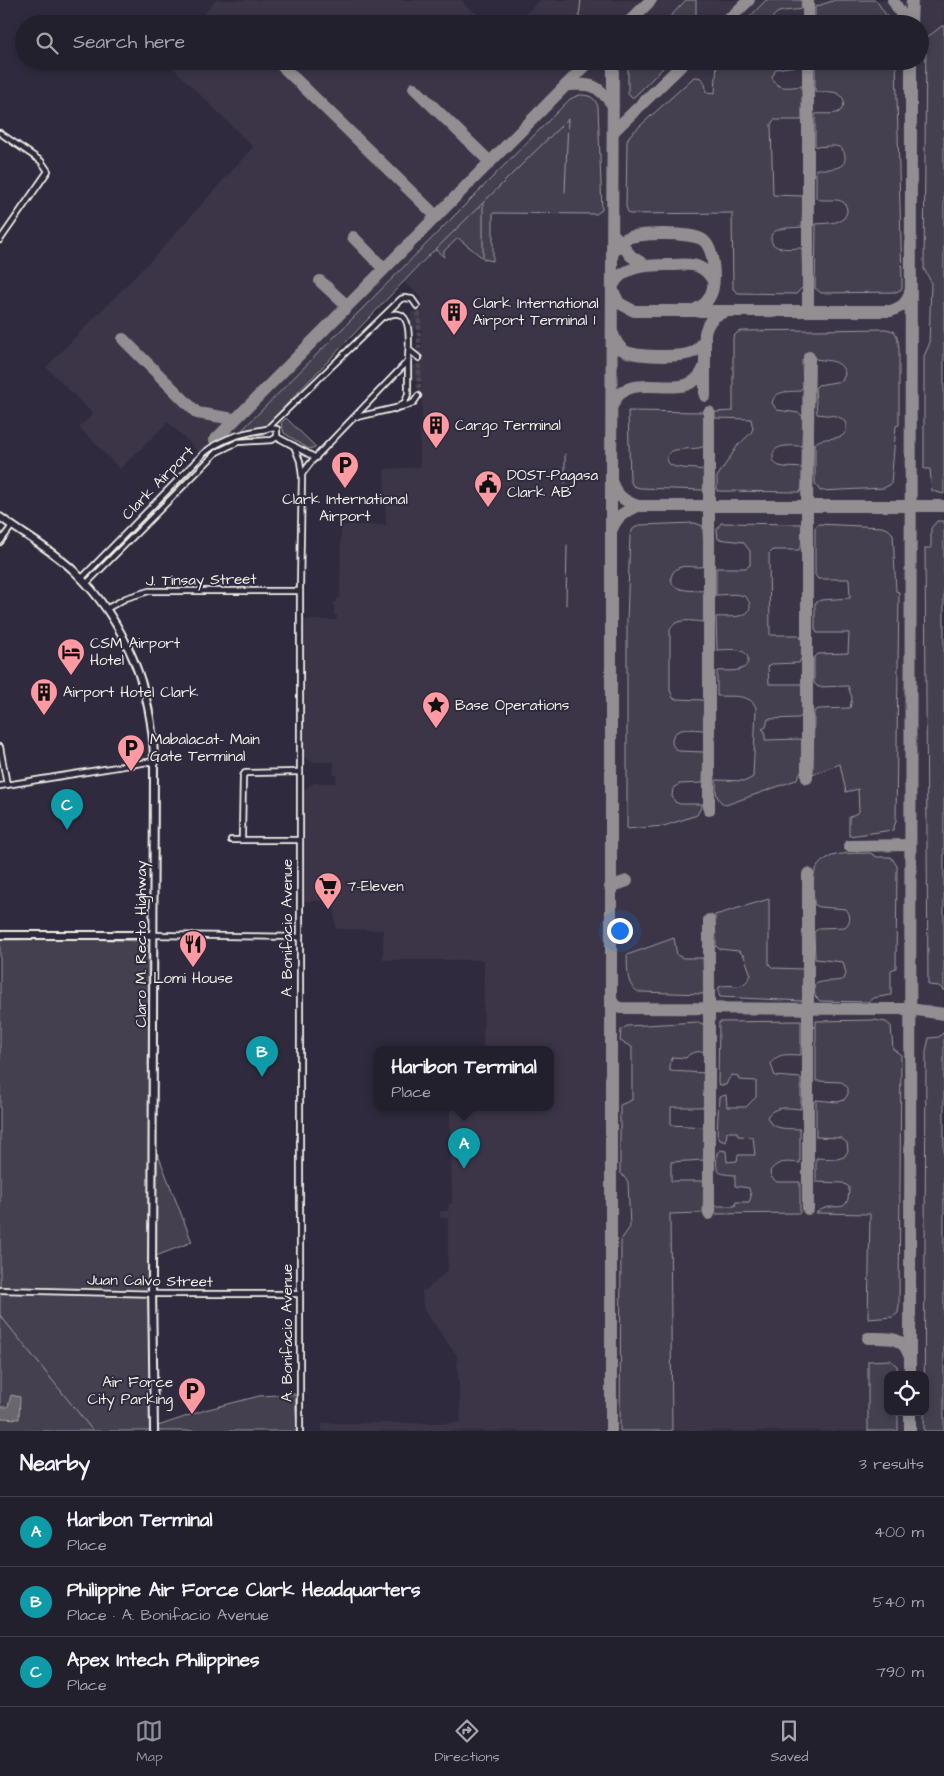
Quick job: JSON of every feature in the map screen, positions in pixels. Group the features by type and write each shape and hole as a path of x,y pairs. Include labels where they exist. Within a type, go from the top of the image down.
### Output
{"main road":[{"name":"Claro M. Recto Highway","path":"0,517 51,553 84,582 106,610 121,634 144,689 152,731 154,760 154,1431"},
{"path":"0,936 153,935"}],"street":[{"path":"0,133 41,162 48,172 0,240"},
{"path":"278,436 274,439 268,439 266,434 268,428 378,321 405,298 412,299 418,306"},
{"path":"378,321 391,314 396,314 403,317 408,325 407,398 402,405 395,409"},
{"path":"408,350 419,358"},
{"path":"302,476 305,469 408,361"},
{"path":"355,417 409,405 418,396"},
{"path":"268,428 276,429 278,436 316,458"},
{"name":"Clark Airport","path":"84,582 159,499 204,453 220,442 236,435 268,428"},
{"name":"Clark Airport","path":"84,582 217,452 238,442 268,439"},
{"name":"A. Bonifacio Avenue","path":"294,446 300,461 302,476 300,591 300,1431"},
{"path":"159,499 165,504"},
{"path":"0,542 12,526"},
{"name":"J. Tinsay Street","path":"106,610 132,595 149,591 300,591"},
{"path":"0,747 8,785"},
{"path":"0,786 154,760"},
{"path":"242,840 244,774 247,772 300,772"},
{"path":"231,840 300,840"},
{"path":"153,935 300,937"},
{"name":"Juan Calvo Street","path":"0,1290 153,1294 300,1294"}],"shaded area":[{"path":"216,0 462,0 466,6 479,15 204,15"},
{"name":"Clark International Airport","path":"540,0 944,0 944,1431 322,1431 322,1423 461,1423 457,1356 423,1308 422,1290 426,1290 448,1270 448,1218 440,1218 440,1211 448,1211 449,1204 452,1204 450,1111 554,1111 554,1046 483,1046 484,960 383,960 383,930 335,929 335,901 303,901 302,791 314,783 336,783 336,775 333,775 334,762 311,762 303,756 303,621 337,620 337,615 334,615 334,602 337,602 337,599 340,598 341,525 386,525 384,469 420,467 422,381 411,380 411,365 422,364 422,328 411,328 411,312 422,312 422,299 403,281 257,427 228,433 199,452 168,422 120,469 79,427 93,414 46,367 157,254 253,147 175,70 929,70 929,15 524,15"},
{"path":"686,0 696,0 696,15 672,15"},
{"path":"766,0 802,0 801,9 782,11 775,15 752,15"},
{"path":"835,0 876,0 886,15 815,15 815,7"},
{"path":"944,26 944,494 932,491 930,469 924,469 924,356 929,345 931,282 924,269 926,70 929,70 929,36"},
{"path":"628,70 661,70 635,96 632,98 628,94"},
{"path":"716,70 776,70 772,77 780,86 802,86 802,120 774,120 771,124 773,195 803,196 802,227 777,230 772,234 771,238 772,242 778,247 788,249 802,248 803,287 796,294 738,293 733,289 732,213 629,214 626,207 627,141 630,135 694,77 704,81 706,92 715,93"},
{"path":"815,70 896,70 902,289 896,292 821,293 815,288 816,224 841,220 847,213 847,210 845,205 838,200 820,200 816,198 816,169 839,167 844,162 845,154 839,147 815,146 815,114 839,112 843,108 844,102 843,98 837,93 815,91"},
{"path":"579,95 592,97 598,107 602,210 596,214 493,213 493,261 484,259 458,238 444,251 444,257 436,250 432,252 266,426 242,430 570,99"},
{"path":"886,329 894,331 899,347 899,425 896,426 891,484 884,488 820,491 815,483 815,444 818,441 843,435 846,427 843,419 839,417 817,414 815,388 818,385 842,381 845,374 843,368 836,362 809,357 802,360 803,387 799,391 779,394 772,403 777,410 799,413 803,417 802,446 779,447 776,449 773,457 774,462 779,466 803,468 803,487 800,492 717,491 717,477 738,445 753,429 751,419 715,418 715,412 733,411 733,337 738,332"},
{"path":"628,411 704,412 704,446 671,451 667,459 674,467 706,471 704,490 640,488 633,486 630,480"},
{"path":"286,418 316,447 309,449 284,433 281,423"},
{"path":"265,435 234,440 214,451 166,499 163,499 186,473 217,447 235,437"},
{"path":"937,521 944,521 944,991 939,986 928,985 925,548 931,548 931,528"},
{"path":"695,523 703,526 705,566 681,567 675,570 671,577 672,582 679,588 704,591 704,622 680,621 670,630 670,690 673,698 676,699 704,700 705,730 680,730 673,736 672,741 674,747 679,751 704,752 703,783 679,784 673,789 672,796 675,802 680,804 703,804 697,815 664,826 627,829 627,621 630,535 633,529 639,525"},
{"path":"721,523 802,524 802,544 799,550 773,550 769,554 770,635 799,635 803,645 803,652 799,663 771,664 768,667 769,684 802,684 803,714 799,718 768,719 766,727 762,729 765,731 765,740 803,739 802,770 796,780 726,805 718,798 716,780 746,781 753,777 756,708 750,700 745,698 717,696 717,671 735,670 745,667 748,660 747,656 741,651 731,649 717,650 716,617 742,615 749,610 750,606 748,600 741,595 716,595 716,568 746,568 750,565 750,551 743,542 718,539 717,529"},
{"path":"818,524 882,527 888,529 893,534 896,591 899,592 896,821 893,830 849,836 849,817 859,812 858,789 846,792 840,764 813,774 814,711 818,709 850,708 852,698 848,686 818,687 814,683 814,658 818,654 848,653 849,633 817,633 815,629 815,603 821,600 850,598 849,579 818,579 815,575 815,528"},
{"path":"848,853 870,853 877,857 891,857 897,866 896,968 891,970 891,995 873,998 868,1002 820,1001 815,996 814,985 821,982 844,979 846,974 843,962 815,959 814,932 819,928 845,927 850,918 846,909 819,907 814,904 814,873 820,863 833,856"},
{"path":"769,899 769,964 773,968 803,969 803,1001 720,997 719,987 744,984 751,975 744,956 739,951 719,949 716,946 715,915"},
{"path":"674,938 677,955 683,958 703,958 704,994 639,992 629,981 627,955"},
{"path":"83,939 142,941 146,943 148,948 150,1016 148,1064 150,1078 148,1302 152,1431 0,1431 0,940"},
{"path":"874,1020 886,1022 891,1026 893,1049 901,1055 899,1306 898,1313 893,1317 868,1319 870,1214 816,1213 829,1207 843,1206 848,1197 849,1187 843,1183 816,1182 816,1158 837,1159 844,1157 848,1151 847,1143 841,1138 816,1137 816,1100 838,1102 844,1100 848,1094 848,1088 842,1082 816,1081 816,1021"},
{"path":"801,1021 801,1055 780,1056 771,1064 775,1076 801,1078 801,1109 778,1109 767,1117 777,1127 800,1129 800,1163 780,1163 770,1171 771,1177 777,1182 800,1182 800,1213 715,1214 716,1206 735,1206 736,1202 749,1202 751,1197 749,1188 735,1186 735,1175 724,1174 718,1171 717,1153 720,1150 726,1151 727,1162 737,1161 738,1155 755,1155 753,1137 738,1136 737,1132 727,1132 726,1142 720,1140 717,1134 719,1097 726,1095 727,1107 746,1107 756,1097 756,1081 739,1080 738,1076 732,1075 726,1085 718,1083 719,1022"},
{"path":"698,1022 707,1026 706,1051 692,1053 686,1058 672,1057 670,1066 670,1071 706,1073 705,1107 671,1107 671,1125 705,1127 704,1160 671,1162 671,1181 704,1181 703,1213 670,1214 672,1431 620,1431 621,1240 630,1227 628,1182 620,1172 620,1105 632,1100 632,1047 620,1041 621,1030 627,1026"},
{"path":"944,1032 944,1431 924,1431 924,1416 929,1416 929,1371 924,1371 926,1051 929,1038 939,1037"},
{"path":"157,1152 192,1242 156,1256"},
{"path":"890,1360 897,1366 898,1371 884,1371 884,1416 898,1416 898,1431 868,1431 868,1361"},
{"path":"295,1394 297,1431 159,1431 158,1426 205,1410 259,1396"},
{"path":"11,1395 20,1397 19,1419 0,1418 0,1407 8,1407"}],"waterway":[{"path":"579,15 581,0"},
{"path":"435,250 568,119"},
{"path":"565,192 568,120"},
{"path":"483,204 483,256"},
{"path":"565,454 565,483"},
{"path":"566,605 567,545"},
{"path":"0,1315 93,1431"}],"taxiway":[{"path":"636,15 651,0"},
{"path":"733,15 749,0"},
{"path":"808,0 808,15"},
{"path":"893,0 902,15"},
{"path":"911,15 912,0"},
{"path":"286,70 436,216"},
{"path":"215,440 581,70"},
{"path":"611,1431 613,70"},
{"path":"613,132 677,70"},
{"path":"808,70 808,311"},
{"path":"910,1371 911,70"},
{"path":"566,85 593,86 602,92 613,105"},
{"path":"414,88 490,162"},
{"path":"612,255 621,241 629,237 650,234 676,234 697,237 703,240 710,251 712,259 714,268 713,285 712,292 706,302 694,310"},
{"path":"615,236 631,256 645,265"},
{"path":"353,237 384,269"},
{"path":"713,281 706,271 696,266 686,264 655,265 629,270 616,281 612,289 619,303 634,311 891,311 904,304 910,292"},
{"path":"320,281 347,306"},
{"path":"705,396 705,333 712,320 717,315 725,312"},
{"path":"613,334 623,350 637,354 658,356 693,352 705,338"},
{"path":"123,339 197,413 234,419"},
{"path":"807,778 809,357"},
{"path":"612,406 621,393 632,388 687,385 697,378 705,365"},
{"path":"709,412 709,810"},
{"path":"612,483 616,492 622,498 638,506 944,506"},
{"path":"612,529 622,514 638,506"},
{"path":"849,846 910,845"},
{"path":"808,874 808,1209"},
{"path":"610,887 627,881"},
{"path":"709,920 709,1214"},
{"path":"611,999 614,1005 620,1008 910,1009 944,1014"},
{"path":"868,1338 887,1338 898,1341 909,1355"},
{"path":"910,1416 910,1431"}],"tunnel":[{"path":"417,306 419,317 418,396"}],"place":[{"name":"Clark International Airport Terminal 1","path":"454,336"},
{"name":"Cargo Terminal","path":"436,449"},
{"name":"Clark International Airport","path":"345,489"},
{"name":"DOST-Pagasa Clark AB","path":"488,508"},
{"name":"CSM Airport Hotel","path":"71,676"},
{"name":"Airport Hotel Clark","path":"44,716"},
{"name":"Base Operations","path":"436,729"},
{"name":"Mabalacat- Main Gate Terminal","path":"131,772"},
{"name":"Apex Intech Philippines","path":"67,830"},
{"name":"7-Eleven","path":"328,910"},
{"name":"Lomi House","path":"193,968"},
{"name":"Philippine Air Force Clark Headquarters","path":"262,1077"},
{"name":"Haribon Terminal","path":"464,1169"},
{"name":"Air Force City Parking","path":"192,1415"}]}
